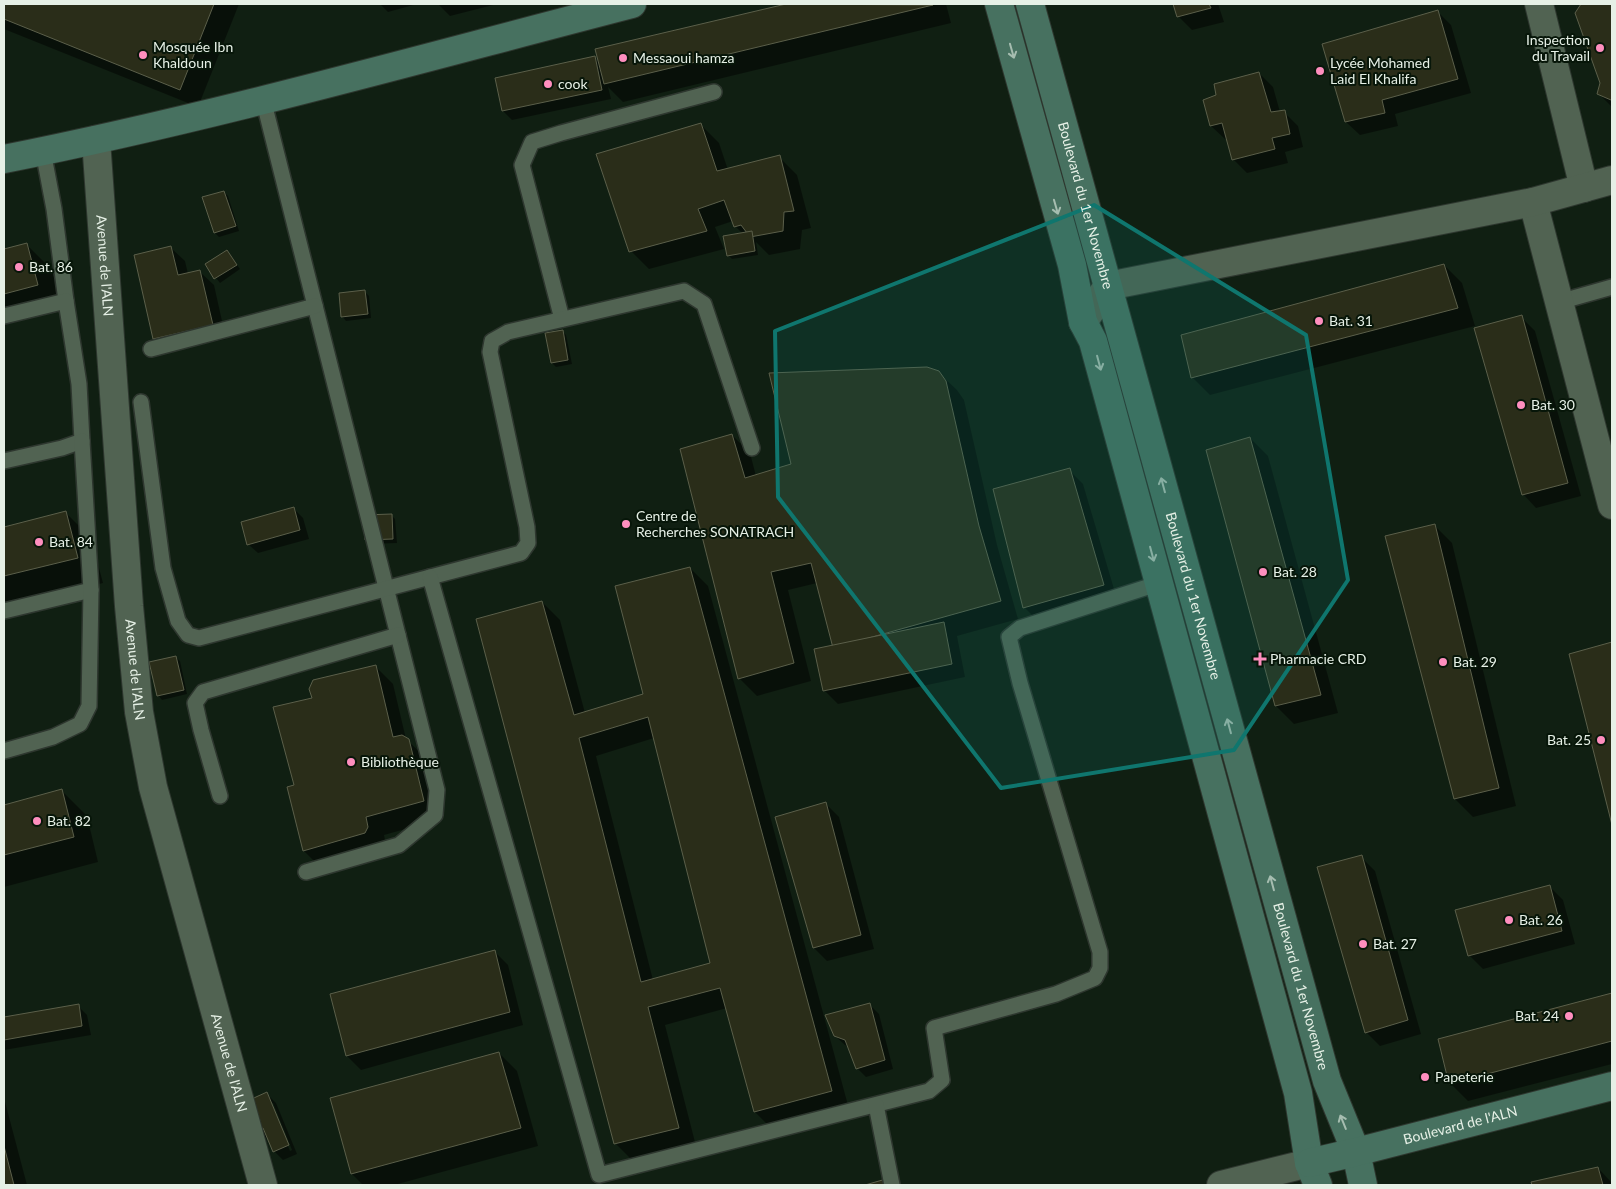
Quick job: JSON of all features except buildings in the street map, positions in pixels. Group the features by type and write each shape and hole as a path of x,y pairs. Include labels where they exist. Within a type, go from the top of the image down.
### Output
{"main road":[{"path":"4,159 96,140 263,99 632,4"},
{"name":"Boulevard du 1er Novembre","path":"999,4 1072,265 1083,322 1093,341 1298,1093 1314,1174"},
{"name":"Boulevard du 1er Novembre","path":"1030,4 1326,1081 1356,1152 1363,1185"},
{"name":"Boulevard de l'ALN","path":"1314,1174 1356,1152 1612,1086"}],"street":[{"path":"1539,4 1584,188"},
{"name":"Avenue de l'ALN","path":"96,140 128,586 139,712 153,787 263,1185"},
{"path":"1083,322 1108,286 1533,202 1612,180"},
{"path":"1533,202 1612,505"},
{"path":"1221,1185 1314,1174"}],"lane":[{"path":"562,319 522,164 532,142 714,92"},
{"path":"263,99 437,790 435,814 399,844 306,872"},
{"path":"4,751 53,737 80,724 89,706 91,590 79,384 54,209 43,151"},
{"path":"1559,302 1612,287"},
{"path":"141,402 163,568 178,621 188,635 199,638 521,554 528,543 527,527 490,352 492,340 508,332 684,291 704,304 752,448"},
{"path":"4,316 66,301"},
{"path":"151,349 315,306"},
{"path":"4,461 62,448 82,441"},
{"path":"430,577 599,1175 929,1091 942,1080 934,1028 1056,994 1095,978 1100,968 1100,952 1020,683 1009,637 1020,628 1160,584"},
{"path":"4,611 91,590"},
{"path":"220,796 195,703 203,692 398,635"},
{"path":"876,1105 892,1185"}],"highlighted area":[{"path":"1094,205 1306,335 1348,580 1234,750 1001,788 778,497 775,331"}],"place":[{"name":"Inspection du Travail","path":"1600,48"},
{"name":"Mosquée Ibn Khaldoun","path":"143,55"},
{"name":"Messaoui hamza","path":"623,58"},
{"name":"Lycée Mohamed Laid El Khalifa","path":"1320,71"},
{"name":"cook","path":"548,84"},
{"name":"Bat. 86","path":"19,267"},
{"name":"Bat. 31","path":"1319,321"},
{"name":"Bat. 30","path":"1521,405"},
{"name":"Centre de Recherches SONATRACH","path":"626,524"},
{"name":"Bat. 84","path":"39,542"},
{"name":"Bat. 28","path":"1263,572"},
{"name":"Pharmacie CRD","path":"1260,659"},
{"name":"Bat. 29","path":"1443,662"},
{"name":"Bat. 25","path":"1601,740"},
{"name":"Bibliothèque","path":"351,762"},
{"name":"Bat. 82","path":"37,821"},
{"name":"Bat. 26","path":"1509,920"},
{"name":"Bat. 27","path":"1363,944"},
{"name":"Bat. 24","path":"1569,1016"},
{"name":"Papeterie","path":"1425,1077"}]}
